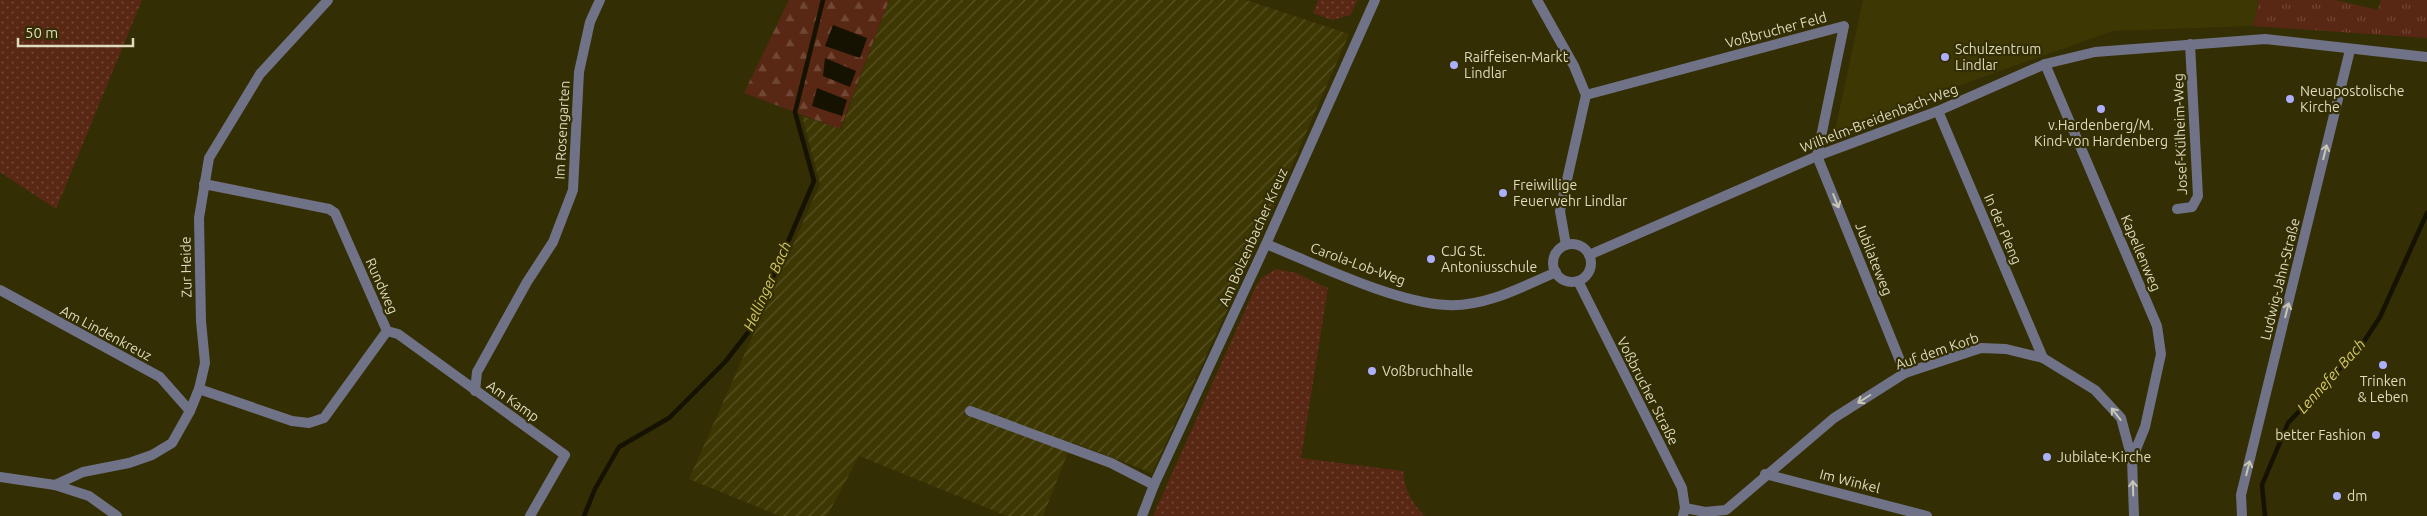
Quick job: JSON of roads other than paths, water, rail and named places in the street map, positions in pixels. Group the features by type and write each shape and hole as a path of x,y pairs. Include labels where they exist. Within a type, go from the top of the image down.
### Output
{"street":[{"name":"Zur Heide","path":"55,485 83,472 129,463 152,455 172,443 200,389 204,364 199,218 209,158 260,74 328,0"},
{"name":"Im Rosengarten","path":"475,391 478,372 528,282 553,242 573,190 579,72 590,22 600,0"},
{"name":"Am Bolzenbacher Kreuz","path":"1142,516 1154,485 1266,244 1375,0"},
{"path":"1537,0 1574,66 1586,95 1560,211 1566,245"},
{"name":"Voßbrucher Feld","path":"1586,95 1844,26 1818,156"},
{"name":"Wilhelm-Breidenbach-Weg","path":"1589,255 1818,156 1938,111 2045,64 2095,52 2266,39 2350,50 2427,56"},
{"name":"Josef-Külheim-Weg","path":"2177,209 2192,207 2198,196 2190,44"},
{"name":"Ludwig-Jahn-Straße","path":"2242,516 2241,495 2350,50"},
{"name":"Kapellenweg","path":"2045,64 2157,326 2161,354 2145,427 2132,460"},
{"name":"In der Pleng","path":"1938,111 2043,358"},
{"name":"Jubilateweg","path":"1818,156 1905,373"},
{"name":"Rundweg","path":"200,389 292,421 309,423 324,418 387,331 335,213 329,209 204,184"},
{"name":"Carola-Lob-Weg","path":"1266,244 1393,294 1448,305 1502,296 1556,272"},
{"path":"1566,245 1582,247 1589,255 1591,267 1584,278 1578,281 1565,280 1556,272 1554,266 1556,253 1566,245"},
{"name":"Voßbrucher Straße","path":"1578,281 1682,488 1684,512"},
{"name":"Am Lindenkreuz","path":"0,290 160,377 190,411"},
{"name":"Am Kamp","path":"387,331 398,334 565,455 530,516"},
{"name":"Auf dem Korb","path":"1684,512 1725,513 1765,474 1834,418 1905,373 1981,348 2006,349 2043,358 2095,390 2121,418 2132,460 2134,516"},
{"path":"970,411 1110,463 1154,485"},
{"name":"Im Winkel","path":"1765,474 1927,516"},
{"path":"0,477 55,485 89,496 117,516"}],"waterway":[{"name":"Hellinger Bach","path":"584,516 595,489 619,447 669,418 725,362 750,330 814,181 795,112 823,0"},
{"name":"Lennefer Bach","path":"2265,516 2262,485 2288,423 2361,346 2380,317 2427,213"}],"place":[{"name":"Schulzentrum Lindlar","path":"1945,57"},
{"name":"Raiffeisen-Markt Lindlar","path":"1454,65"},
{"name":"Neuapostolische Kirche","path":"2290,99"},
{"name":"v.Hardenberg/M. Kind-von Hardenberg","path":"2101,109"},
{"name":"Freiwillige Feuerwehr Lindlar","path":"1503,193"},
{"name":"CJG St. Antoniusschule","path":"1431,259"},
{"name":"Trinken & Leben","path":"2383,365"},
{"name":"Voßbruchhalle","path":"1372,371"},
{"name":"better Fashion","path":"2376,435"},
{"name":"Jubilate-Kirche","path":"2047,457"},
{"name":"dm","path":"2337,496"}]}
